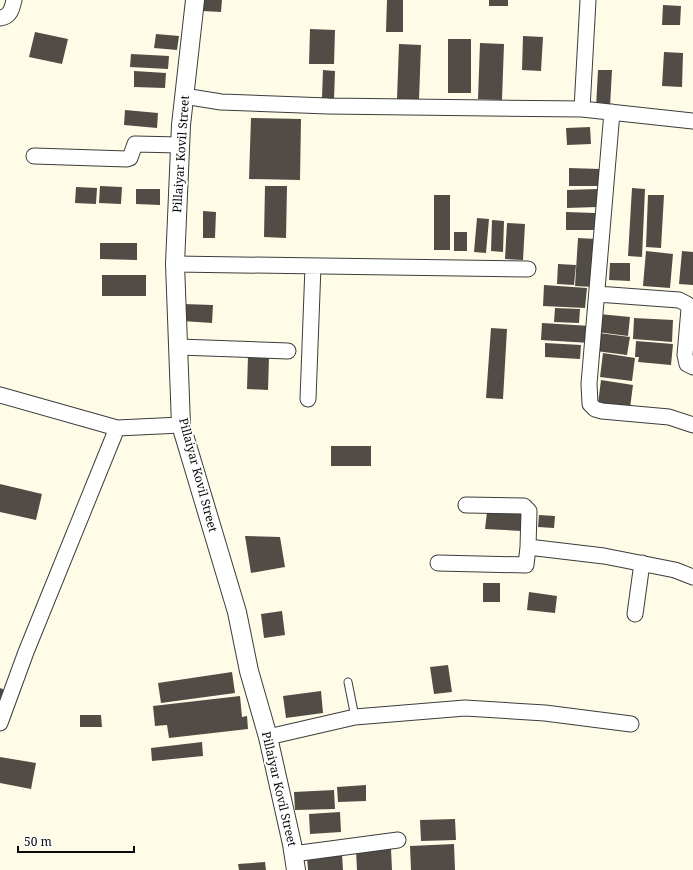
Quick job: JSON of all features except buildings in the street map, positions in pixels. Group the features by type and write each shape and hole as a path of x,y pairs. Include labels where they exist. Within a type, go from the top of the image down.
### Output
{"street":[{"path":"0,18 5,17 10,12 14,0"},
{"name":"Pillaiyar Kovil Street","path":"195,0 180,125 176,264 181,425 236,612 249,671 268,737 294,862"},
{"path":"582,109 588,0"},
{"path":"184,96 221,102 328,106 582,109 693,121"},
{"path":"612,112 589,384 590,404 596,409 669,418 693,425"},
{"path":"34,156 127,159 130,158 135,144 180,145"},
{"path":"176,264 528,269"},
{"path":"308,399 313,266"},
{"path":"597,294 679,300 687,304 689,310 685,355 687,364 693,367"},
{"path":"178,347 288,351"},
{"path":"0,395 117,428 181,425"},
{"path":"0,724 26,652 117,428"},
{"path":"438,563 526,565 529,511 524,506 466,505"},
{"path":"528,547 604,556 675,570 693,577"},
{"path":"635,614 642,563"},
{"path":"268,737 355,717 465,708 545,713 630,724"},
{"path":"294,862 398,840"}],"lane":[{"path":"348,682 355,717"}]}
